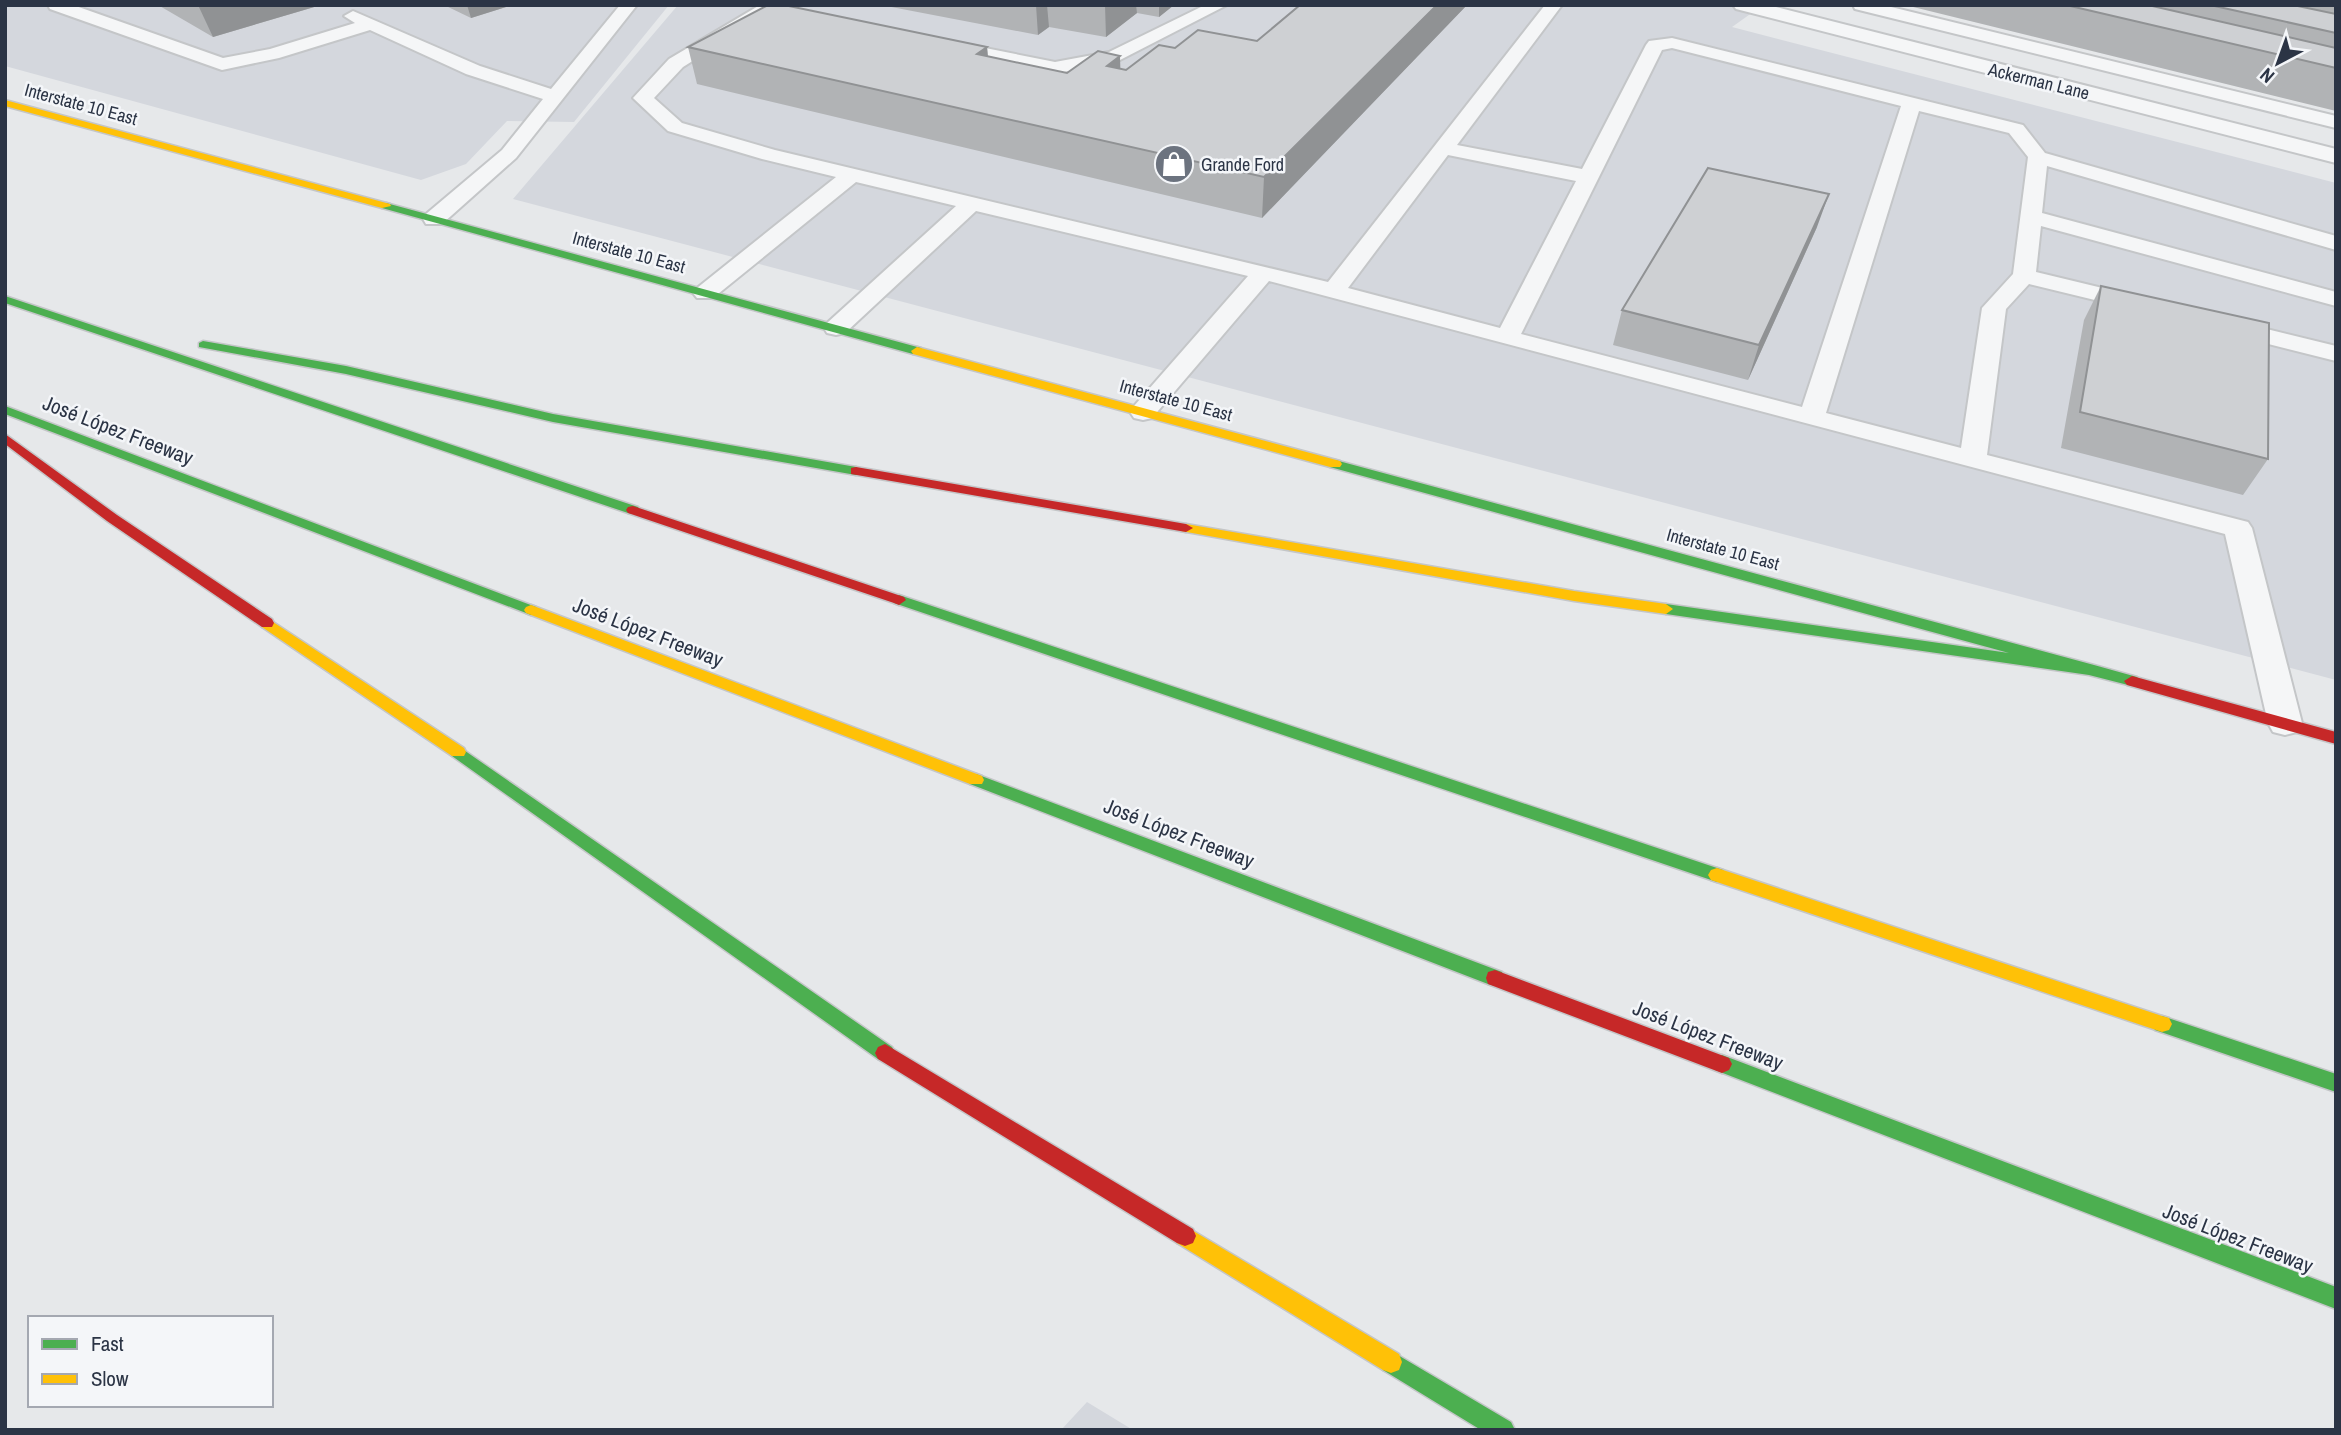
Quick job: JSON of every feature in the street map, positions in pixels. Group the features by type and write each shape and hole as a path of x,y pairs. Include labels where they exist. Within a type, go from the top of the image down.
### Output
{"main road":[{"name":"Interstate 10 East","path":"5,103 2336,738"},
{"path":"5,299 2336,1083"},
{"path":"79,323 346,370 554,418 1560,593 2094,670"},
{"name":"José López Freeway","path":"5,410 2336,1298"},
{"path":"5,438 112,518 422,727 865,1041 1503,1430"}],"street":[{"name":"Ackerman Lane","path":"1743,5 2336,156"}],"lane":[{"path":"56,5 222,64 274,54 372,24"},
{"path":"434,219 509,154 629,5"},
{"path":"932,42 1055,68 1114,56 1219,5"},
{"path":"1333,291 1554,5"},
{"path":"1861,5 2336,122"},
{"path":"795,14 770,7 676,63 643,98 675,127 769,155 1263,273 2238,528 2284,723"},
{"path":"345,12 473,70 555,97"},
{"path":"1507,338 1655,45 1672,43 2016,129 2038,157 2336,243"},
{"path":"1812,417 1912,103"},
{"path":"1443,148 1588,177"},
{"path":"1973,459 1994,308 2024,276 2038,157"},
{"path":"705,293 852,175"},
{"path":"836,328 972,204"},
{"path":"2031,217 2336,299"},
{"path":"1143,412 1263,273"},
{"path":"2024,276 2160,309"},
{"path":"2201,319 2336,354"}],"shaded area":[{"path":"5,5 669,5 574,122 507,121 466,164 421,180 5,66"},
{"path":"678,5 1763,5 1732,27 2336,183 2336,680 513,199"},
{"path":"1087,1402 1133,1430 1061,1430"}],"building":[{"path":"768,5 784,5 987,47 977,54 1067,73 1098,51 1120,56 1107,66 1126,70 1159,45 1175,48 1198,30 1257,41 1300,5 1437,5 1264,177 688,47"},
{"path":"2066,5 2148,5 2336,48 2336,68"},
{"path":"2210,5 2293,5 2336,14 2336,33"},
{"path":"1708,168 1829,194 1759,345 1622,310"},
{"path":"2101,286 2269,323 2268,459 2080,412"}],"traffic: fast":[{"path":"386,206 917,351"},
{"path":"5,299 633,510"},
{"path":"203,345 346,370 553,418 856,471"},
{"path":"5,410 531,610"},
{"path":"1335,464 2132,681"},
{"path":"899,600 1717,875"},
{"path":"1666,609 2094,670"},
{"path":"458,752 885,1053"},
{"path":"976,780 1495,978"},
{"path":"2162,1024 2336,1083"},
{"path":"1722,1064 2336,1298"},
{"path":"1391,1362 1503,1430"}],"traffic: slow":[{"path":"5,103 386,206"},
{"path":"917,351 1335,464"},
{"path":"1186,528 1574,596 1666,609"},
{"path":"531,610 976,780"},
{"path":"267,623 458,752"},
{"path":"1717,875 2162,1024"},
{"path":"1185,1236 1391,1362"}],"traffic: jam":[{"path":"5,438 112,518 267,623"},
{"path":"856,471 1186,528"},
{"path":"633,510 899,600"},
{"path":"2132,681 2336,738"},
{"path":"1495,978 1722,1064"},
{"path":"885,1053 1185,1236"}],"place":[{"name":"Grande Ford","path":"1174,164"}]}
